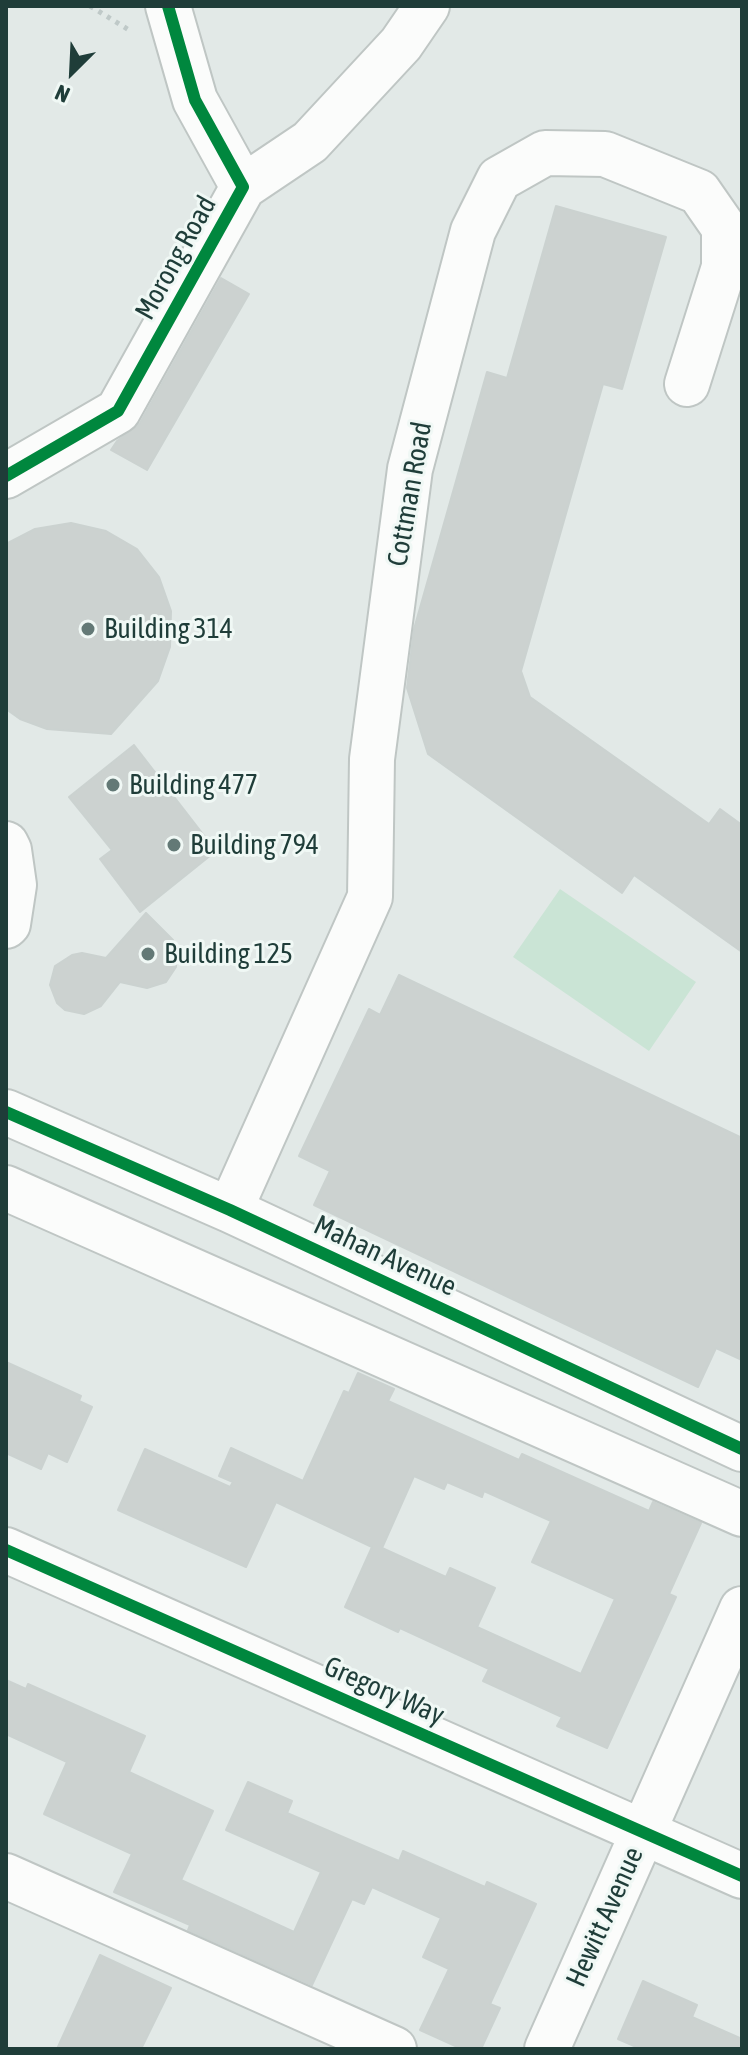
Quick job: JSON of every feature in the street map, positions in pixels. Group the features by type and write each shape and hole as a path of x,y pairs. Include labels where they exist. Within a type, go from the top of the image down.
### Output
{"street":[{"name":"Morong Road","path":"6,476 118,411 243,187 195,100 168,6"},
{"path":"243,187 310,142 401,44 427,6"},
{"name":"Cottman Road","path":"230,1210 370,897 372,759 410,469 473,231 499,179 545,153 605,154 699,192 724,228 724,267 687,384"},
{"path":"6,844 14,885 6,926"},
{"name":"Mahan Avenue","path":"6,1112 230,1210 742,1449"},
{"path":"6,1188 742,1514"},
{"name":"Gregory Way","path":"6,1550 742,1876"},
{"name":"Hewitt Avenue","path":"547,2049 742,1609"},
{"path":"6,1876 394,2049"}],"green space":[{"path":"560,889 696,982 649,1051 513,957"}],"building":[{"path":"556,206 666,237 622,389 603,384 521,671 530,697 709,824 720,809 742,825 742,952 634,875 622,893 428,754 407,688 414,629 487,372 507,378"},
{"path":"221,278 249,294 147,470 111,450 117,441 140,423"},
{"name":"Building 314","path":"71,523 106,531 137,549 159,577 171,611 170,647 158,681 111,734 47,729 20,719 6,709 6,544 35,529"},
{"path":"134,745 216,851 140,912 100,859 112,850 69,797"},
{"path":"146,913 177,948 176,967 166,982 147,988 120,982 101,1006 84,1014 65,1010 57,1003 50,985 55,966 72,955 82,953 106,958"},
{"path":"399,975 742,1138 742,1360 716,1348 698,1387 314,1205 330,1171 299,1156 369,1009 380,1015"},
{"path":"6,1362 81,1396 79,1401 92,1407 67,1462 48,1453 41,1469 6,1453"},
{"path":"358,1373 394,1389 388,1401 519,1460 522,1454 649,1511 653,1502 701,1523 669,1594 676,1597 607,1748 557,1726 562,1717 483,1681 489,1669 400,1628 398,1632 345,1607 372,1547 276,1502 246,1567 118,1510 145,1449 230,1487 233,1482 219,1476 231,1448 303,1481 344,1391 349,1393","holes":["414,1476 444,1489 447,1482 482,1497 484,1491 551,1521 532,1562 615,1599 581,1674 477,1627 495,1588 450,1568 446,1577 382,1548"]},
{"path":"6,1680 26,1689 28,1684 145,1736 129,1772 213,1811 181,1880 294,1932 321,1872 226,1830 248,1782 292,1801 287,1813 399,1861 403,1851 485,1887 487,1882 536,1904 490,2004 500,2008 481,2049 462,2049 420,2030 449,1969 423,1957 441,1918 372,1887 364,1904 352,1899 312,1985 188,1930 190,1925 114,1892 132,1854 44,1814 67,1762 6,1734"},
{"path":"100,1955 171,1988 141,2049 57,2049"},
{"path":"643,1981 697,2005 692,2017 742,2039 742,2049 641,2049 618,2039"}],"cycle path":[{"path":"6,476 118,411 243,187 195,100 168,6"},
{"path":"6,1112 230,1210 742,1449"},
{"path":"6,1550 742,1876"}],"place":[{"name":"Building 314","path":"88,629"},
{"name":"Building 477","path":"113,785"},
{"name":"Building 794","path":"174,845"},
{"name":"Building 125","path":"148,954"}]}
